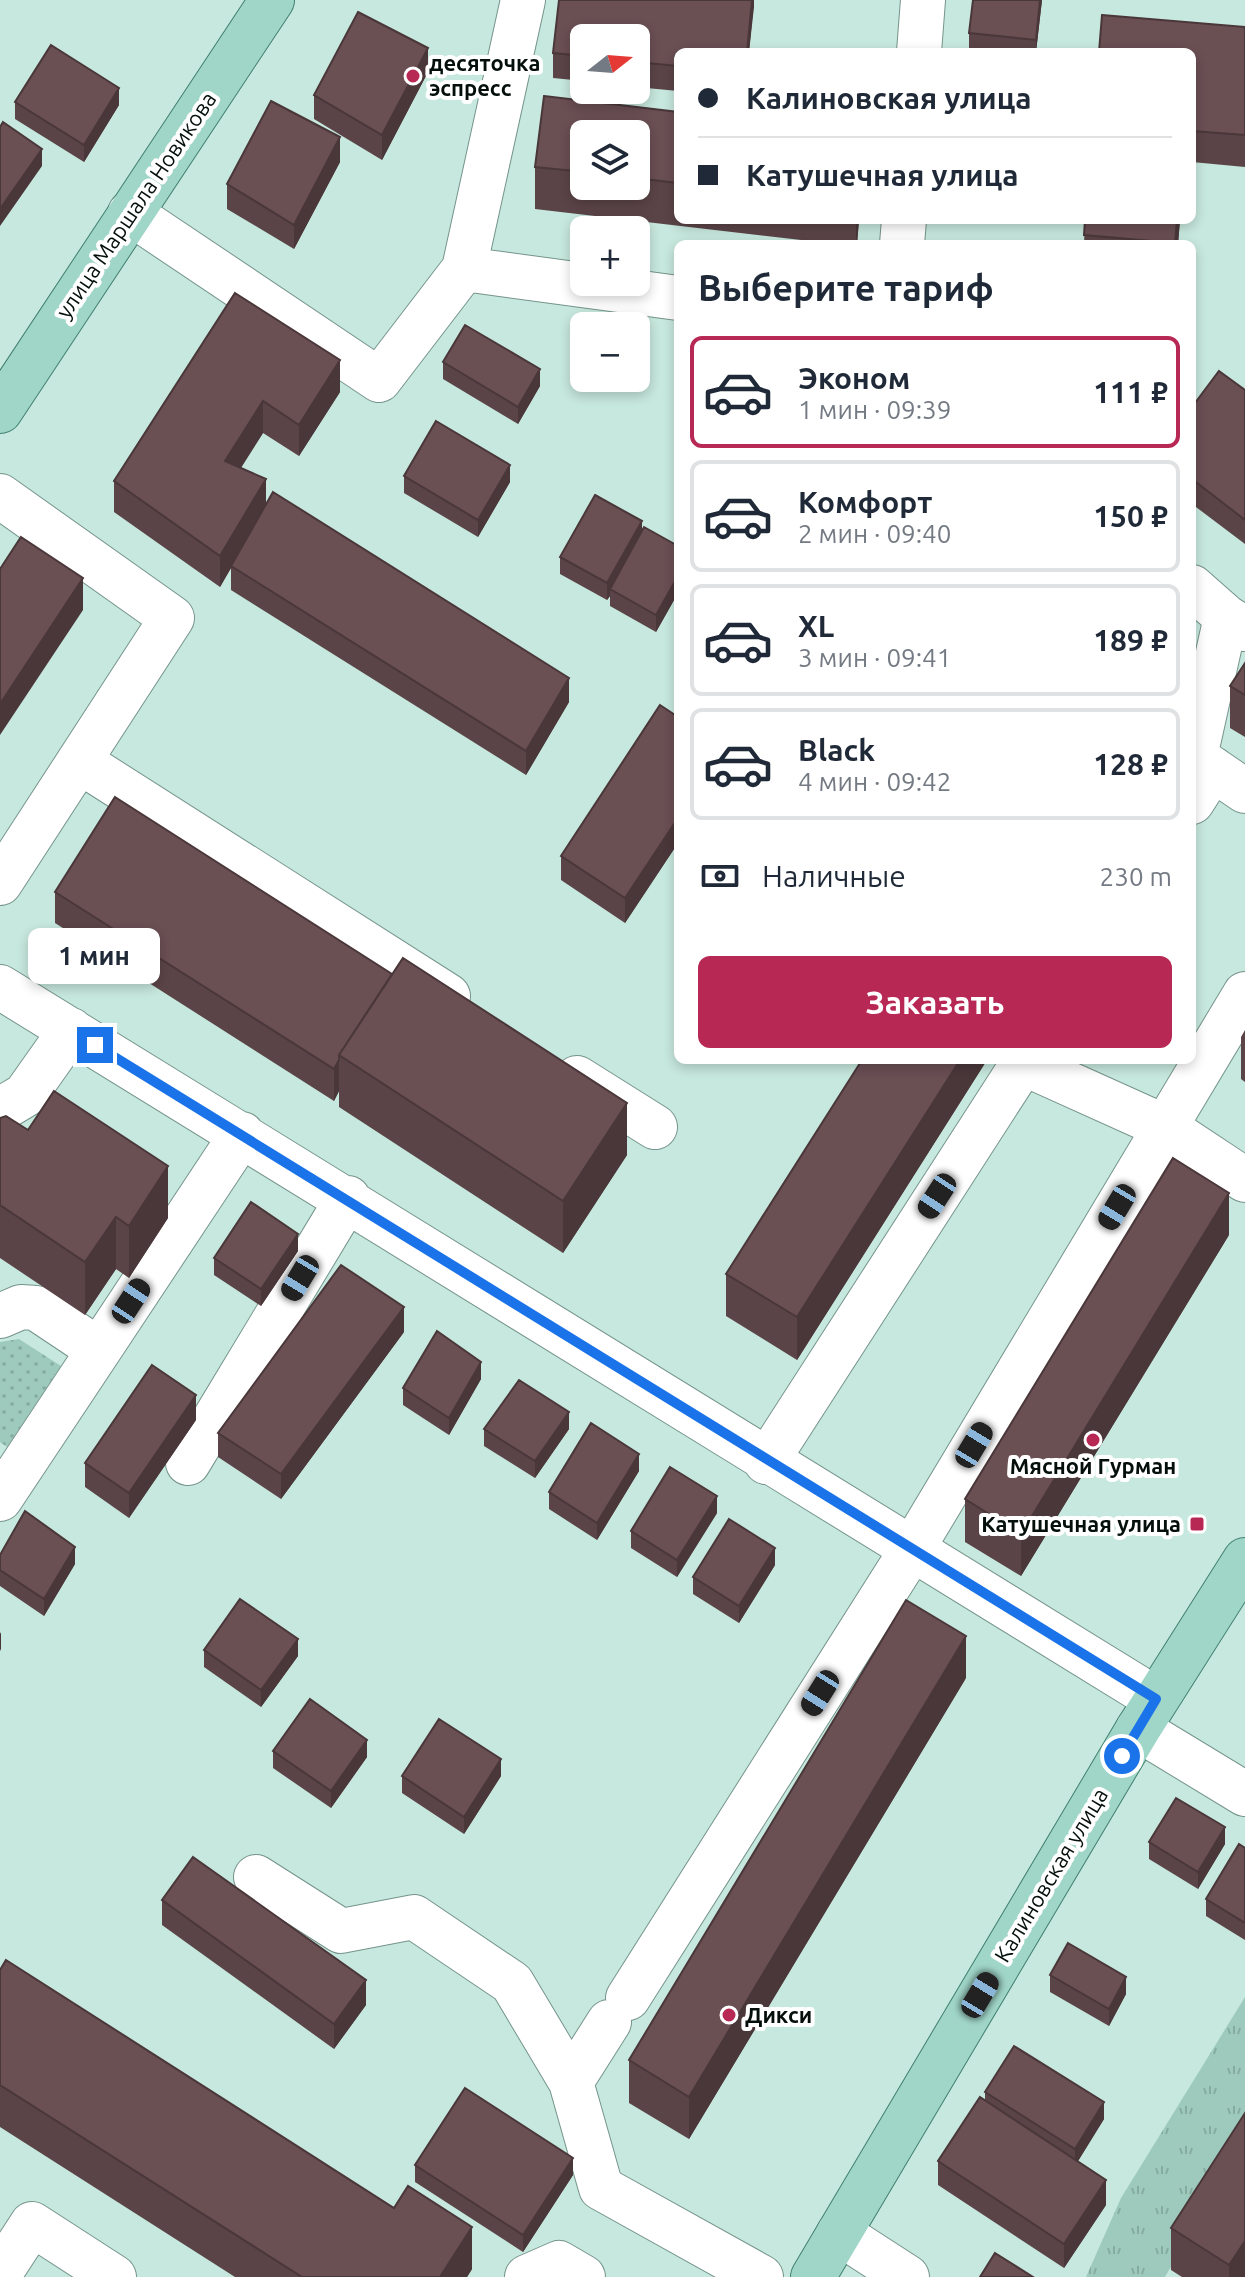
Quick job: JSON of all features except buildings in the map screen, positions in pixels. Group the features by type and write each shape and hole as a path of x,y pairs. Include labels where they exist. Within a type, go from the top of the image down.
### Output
{"main road":[{"name":"улица Маршала Новикова","path":"0,411 272,0"},
{"name":"Калиновская улица","path":"813,2277 1147,1714 1245,1560"}],"street":[{"path":"130,213 379,380 464,269 523,0"},
{"path":"919,48 923,0"},
{"path":"464,269 674,297"},
{"path":"0,496 172,618 0,883"},
{"path":"1196,590 1236,623 1207,775"},
{"path":"79,761 480,1017"},
{"path":"0,987 348,1198 911,1551 1147,1714 1245,1794"},
{"path":"571,2082 911,1551 1245,994"},
{"path":"0,1110 25,1095 71,1030"},
{"path":"547,1059 655,1127"},
{"path":"766,1462 1023,1064"},
{"path":"1028,1064 1165,1127 1245,1180"},
{"path":"0,1499 242,1134"},
{"path":"188,1463 348,1198"},
{"path":"0,1316 21,1307 36,1308 99,1350"},
{"path":"256,1877 341,1931 414,1917 512,1983 571,2082 601,2188 749,2274"},
{"path":"0,2273 32,2224 114,2277"},
{"path":"839,2233 907,2277"},
{"path":"527,2277 559,2263 583,2277"}],"green space":[{"path":"19,1339 61,1366 7,1447 0,1442 0,1342"},
{"path":"1245,1997 1245,2141 1165,2277 1086,2277 1121,2198"}],"place":[{"name":"десяточка эспресс","path":"413,76"},
{"name":"Мясной Гурман","path":"1093,1440"},
{"name":"Катушечная улица","path":"1197,1524"},
{"name":"Дикси","path":"729,2015"}],"route":[{"path":"95,1045 348,1198 766,1462 1156,1699 1122,1756"}]}
